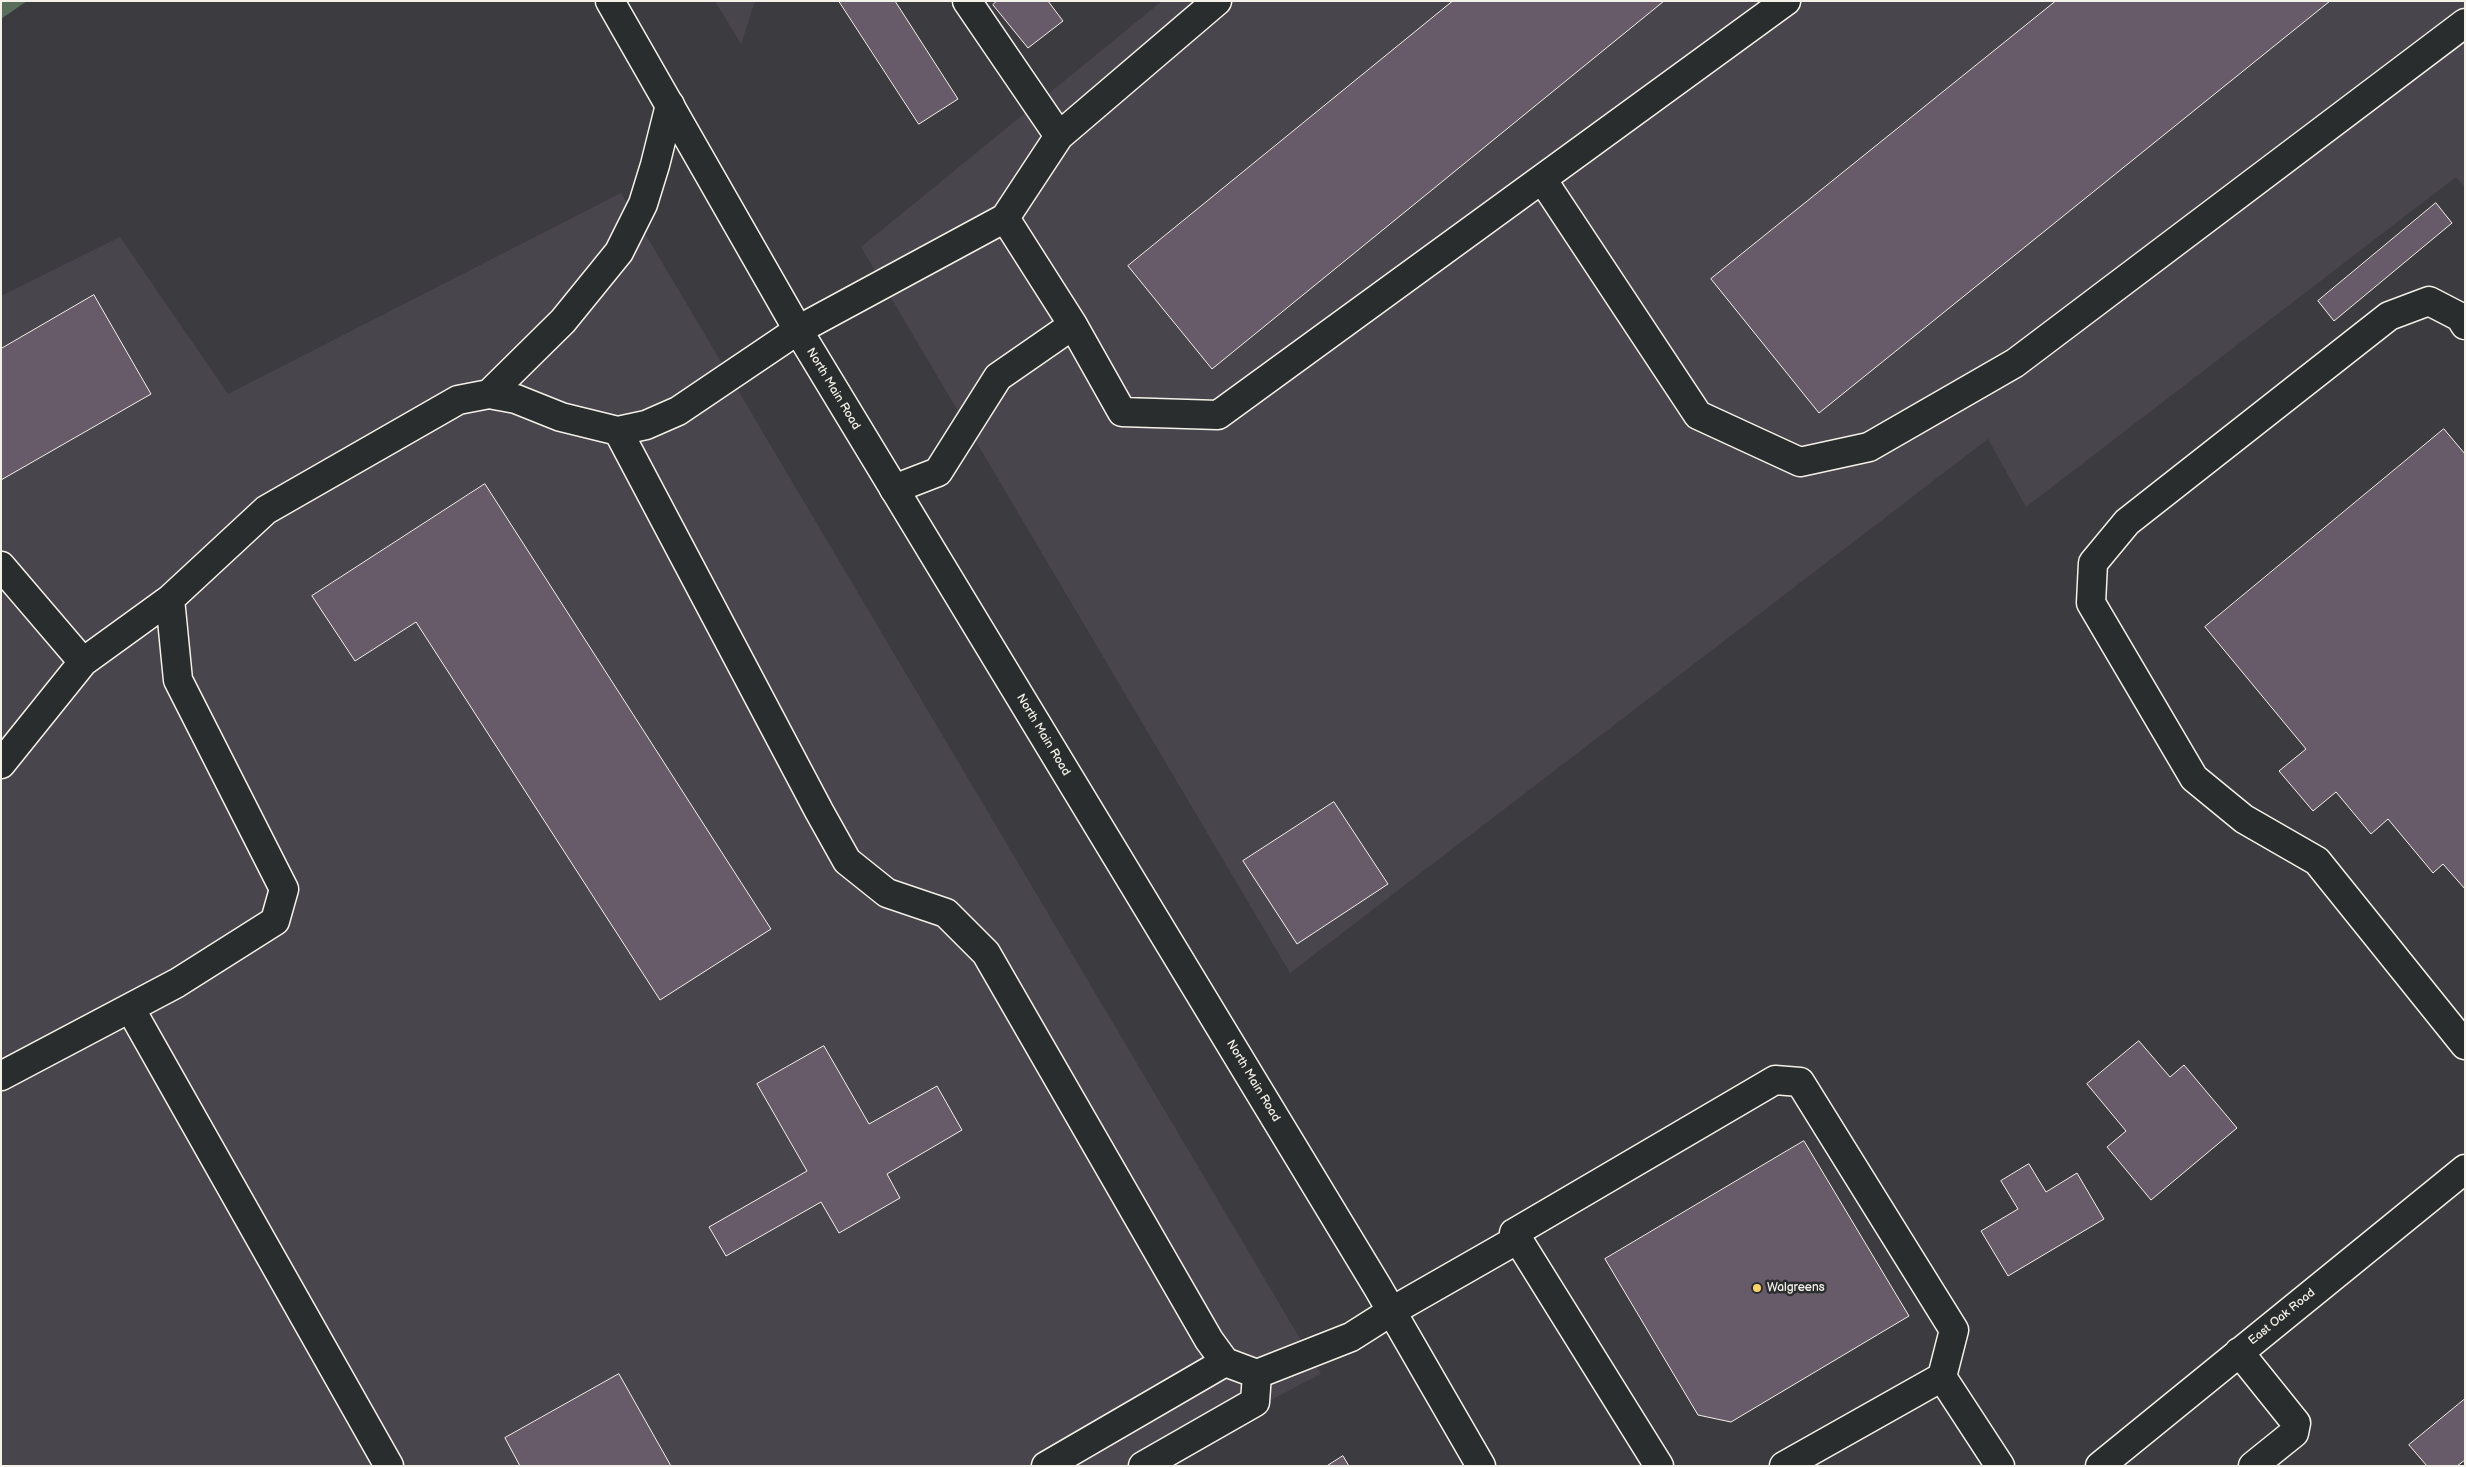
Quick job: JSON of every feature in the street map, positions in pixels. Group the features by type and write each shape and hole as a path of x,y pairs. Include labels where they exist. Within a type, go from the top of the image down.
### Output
{"main road":[{"name":"North Main Road","path":"610,1 798,330 1392,1312 1481,1466"},
{"path":"968,1 1059,136"},
{"path":"1,764 83,662 170,599 266,510 458,400 489,394 516,399 561,417 618,431 646,425 678,411 798,330 1005,218 1059,136 1217,1"},
{"path":"1005,218 1073,325 1122,412 1218,415 1786,1"},
{"path":"1542,179 1698,415 1800,462 1869,447 2015,363 2465,23"},
{"path":"489,394 564,321 620,252 643,204 670,105"},
{"path":"2465,325 2460,317 2428,301 2388,316 2127,522 2093,563 2091,603 2194,778 2244,819 2317,861 2465,1045"},
{"path":"894,489 938,472 998,377 1073,325"},
{"path":"618,431 847,861 887,894 946,913 986,953 1209,1340 1226,1362 1257,1374 1351,1337 1518,1239"},
{"path":"1,566 83,662"},
{"path":"1,1076 177,983 275,921 284,889 178,680 170,599"},
{"path":"130,1008 389,1466"},
{"path":"1659,1466 1514,1233 1775,1080 1800,1082 1954,1330 1942,1377 1784,1466"},
{"name":"East Oak Road","path":"2100,1466 2465,1169"},
{"path":"2239,1352 2296,1423 2294,1433 2253,1466"},
{"path":"1046,1466 1226,1362"},
{"path":"1143,1466 1255,1402 1257,1374"},
{"path":"1942,1377 2000,1466"}],"shaded area":[{"path":"715,1 755,1 741,44"},
{"path":"1162,1 2465,1 2465,187 2456,177 2026,507 1988,439 1290,973 861,247"},
{"path":"621,193 1321,1374 1143,1466 1,1466 1,296 120,237 228,394"}],"green space":[{"path":"1,1 27,1 1,19"}],"building":[{"path":"839,1 895,1 958,99 919,124"},
{"path":"997,1 1048,1 1063,21 1028,48 993,5"},
{"path":"1453,1 1664,1 1212,369 1128,266"},
{"path":"2056,1 2330,1 1819,413 1711,279"},
{"path":"2436,203 2452,223 2334,321 2318,301"},
{"path":"94,295 151,394 1,480 1,349"},
{"path":"2444,429 2465,454 2465,889 2443,864 2433,873 2388,819 2371,834 2336,792 2313,811 2279,771 2306,749 2205,627"},
{"path":"485,484 771,929 660,1000 416,622 355,661 312,596"},
{"path":"1334,802 1388,884 1297,944 1243,861"},
{"path":"2139,1041 2170,1077 2184,1065 2237,1128 2151,1200 2107,1147 2126,1131 2087,1084"},
{"path":"824,1046 869,1124 937,1086 962,1130 887,1174 900,1198 839,1233 821,1202 726,1256 709,1227 807,1171 757,1084"},
{"name":"Walgreens","path":"1804,1141 1909,1316 1731,1422 1698,1415 1605,1259"},
{"path":"2029,1164 2046,1192 2077,1173 2104,1219 2008,1276 1981,1231 2018,1209 2001,1181"},
{"path":"619,1374 671,1466 520,1466 505,1438"},
{"path":"2465,1399 2465,1460 2457,1466 2427,1466 2409,1445"},
{"path":"1343,1456 1349,1466 1327,1466"}],"place":[{"name":"Walgreens","path":"1757,1288"}]}
